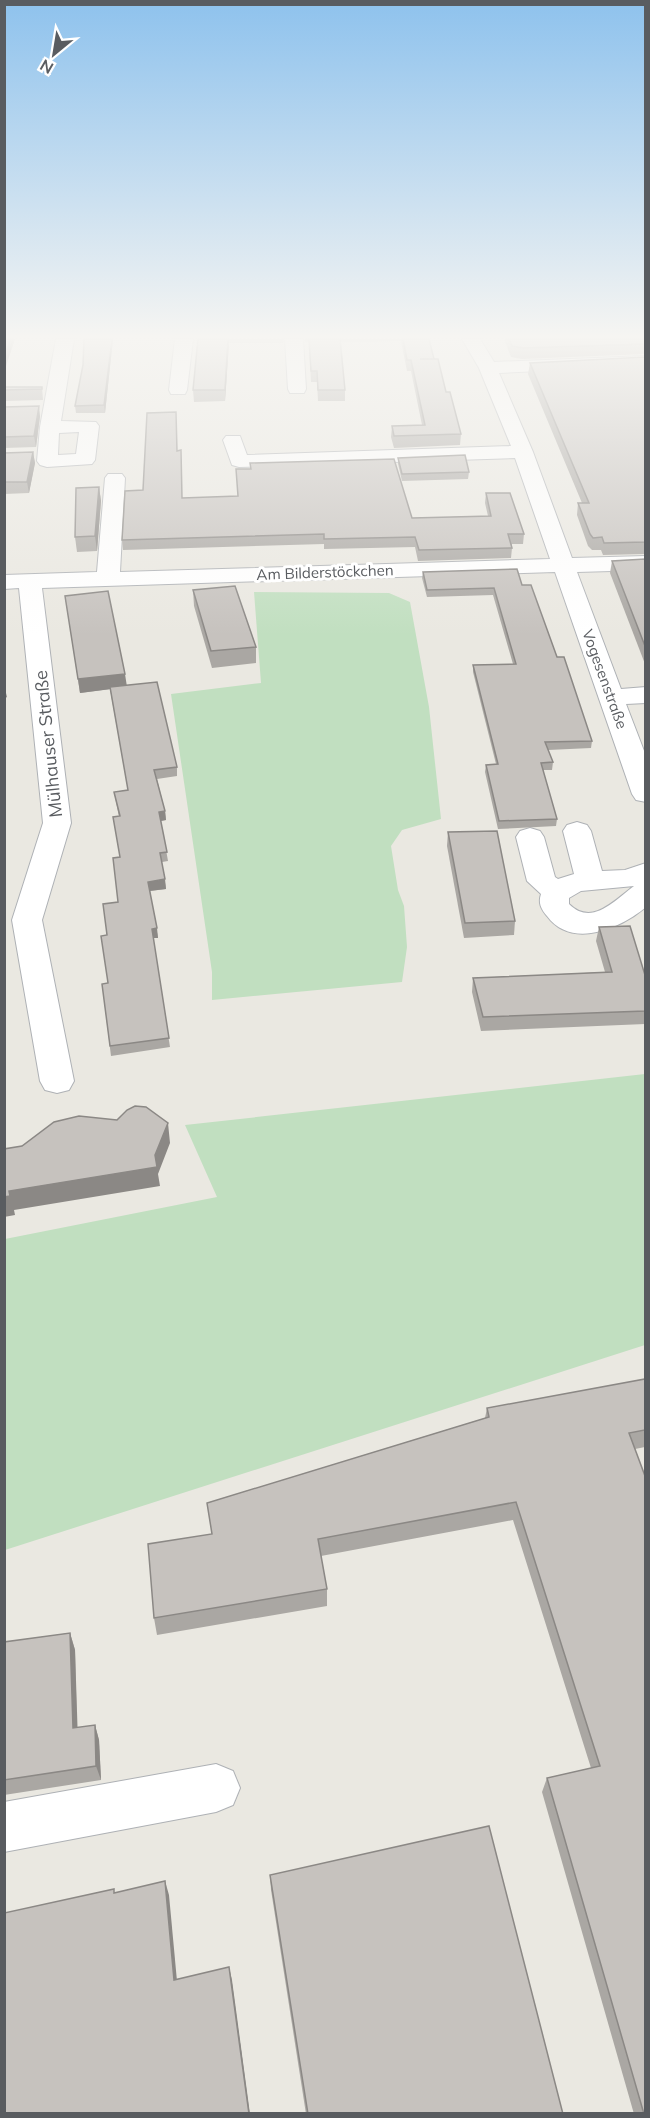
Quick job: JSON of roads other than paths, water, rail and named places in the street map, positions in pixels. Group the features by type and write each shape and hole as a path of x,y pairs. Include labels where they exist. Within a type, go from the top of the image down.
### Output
{"street":[{"path":"49,438 46,461 85,460 88,438"},
{"name":"Vogesenstraße","path":"517,438 645,794"},
{"path":"233,440 238,461 523,452"},
{"path":"26,455 47,455"},
{"path":"108,579 115,478"},
{"name":"Am Bilderstöckchen","path":"17,582 645,563"},
{"name":"Mülhauser Straße","path":"17,582 57,823 27,920 57,1081"},
{"path":"612,697 645,695"},
{"path":"577,831 590,882"},
{"path":"530,837 542,881 557,892"},
{"path":"645,872 618,879 563,887 557,892 554,901 557,910 566,918 589,924 613,917 645,892"},
{"path":"4,1827 216,1788"}]}
